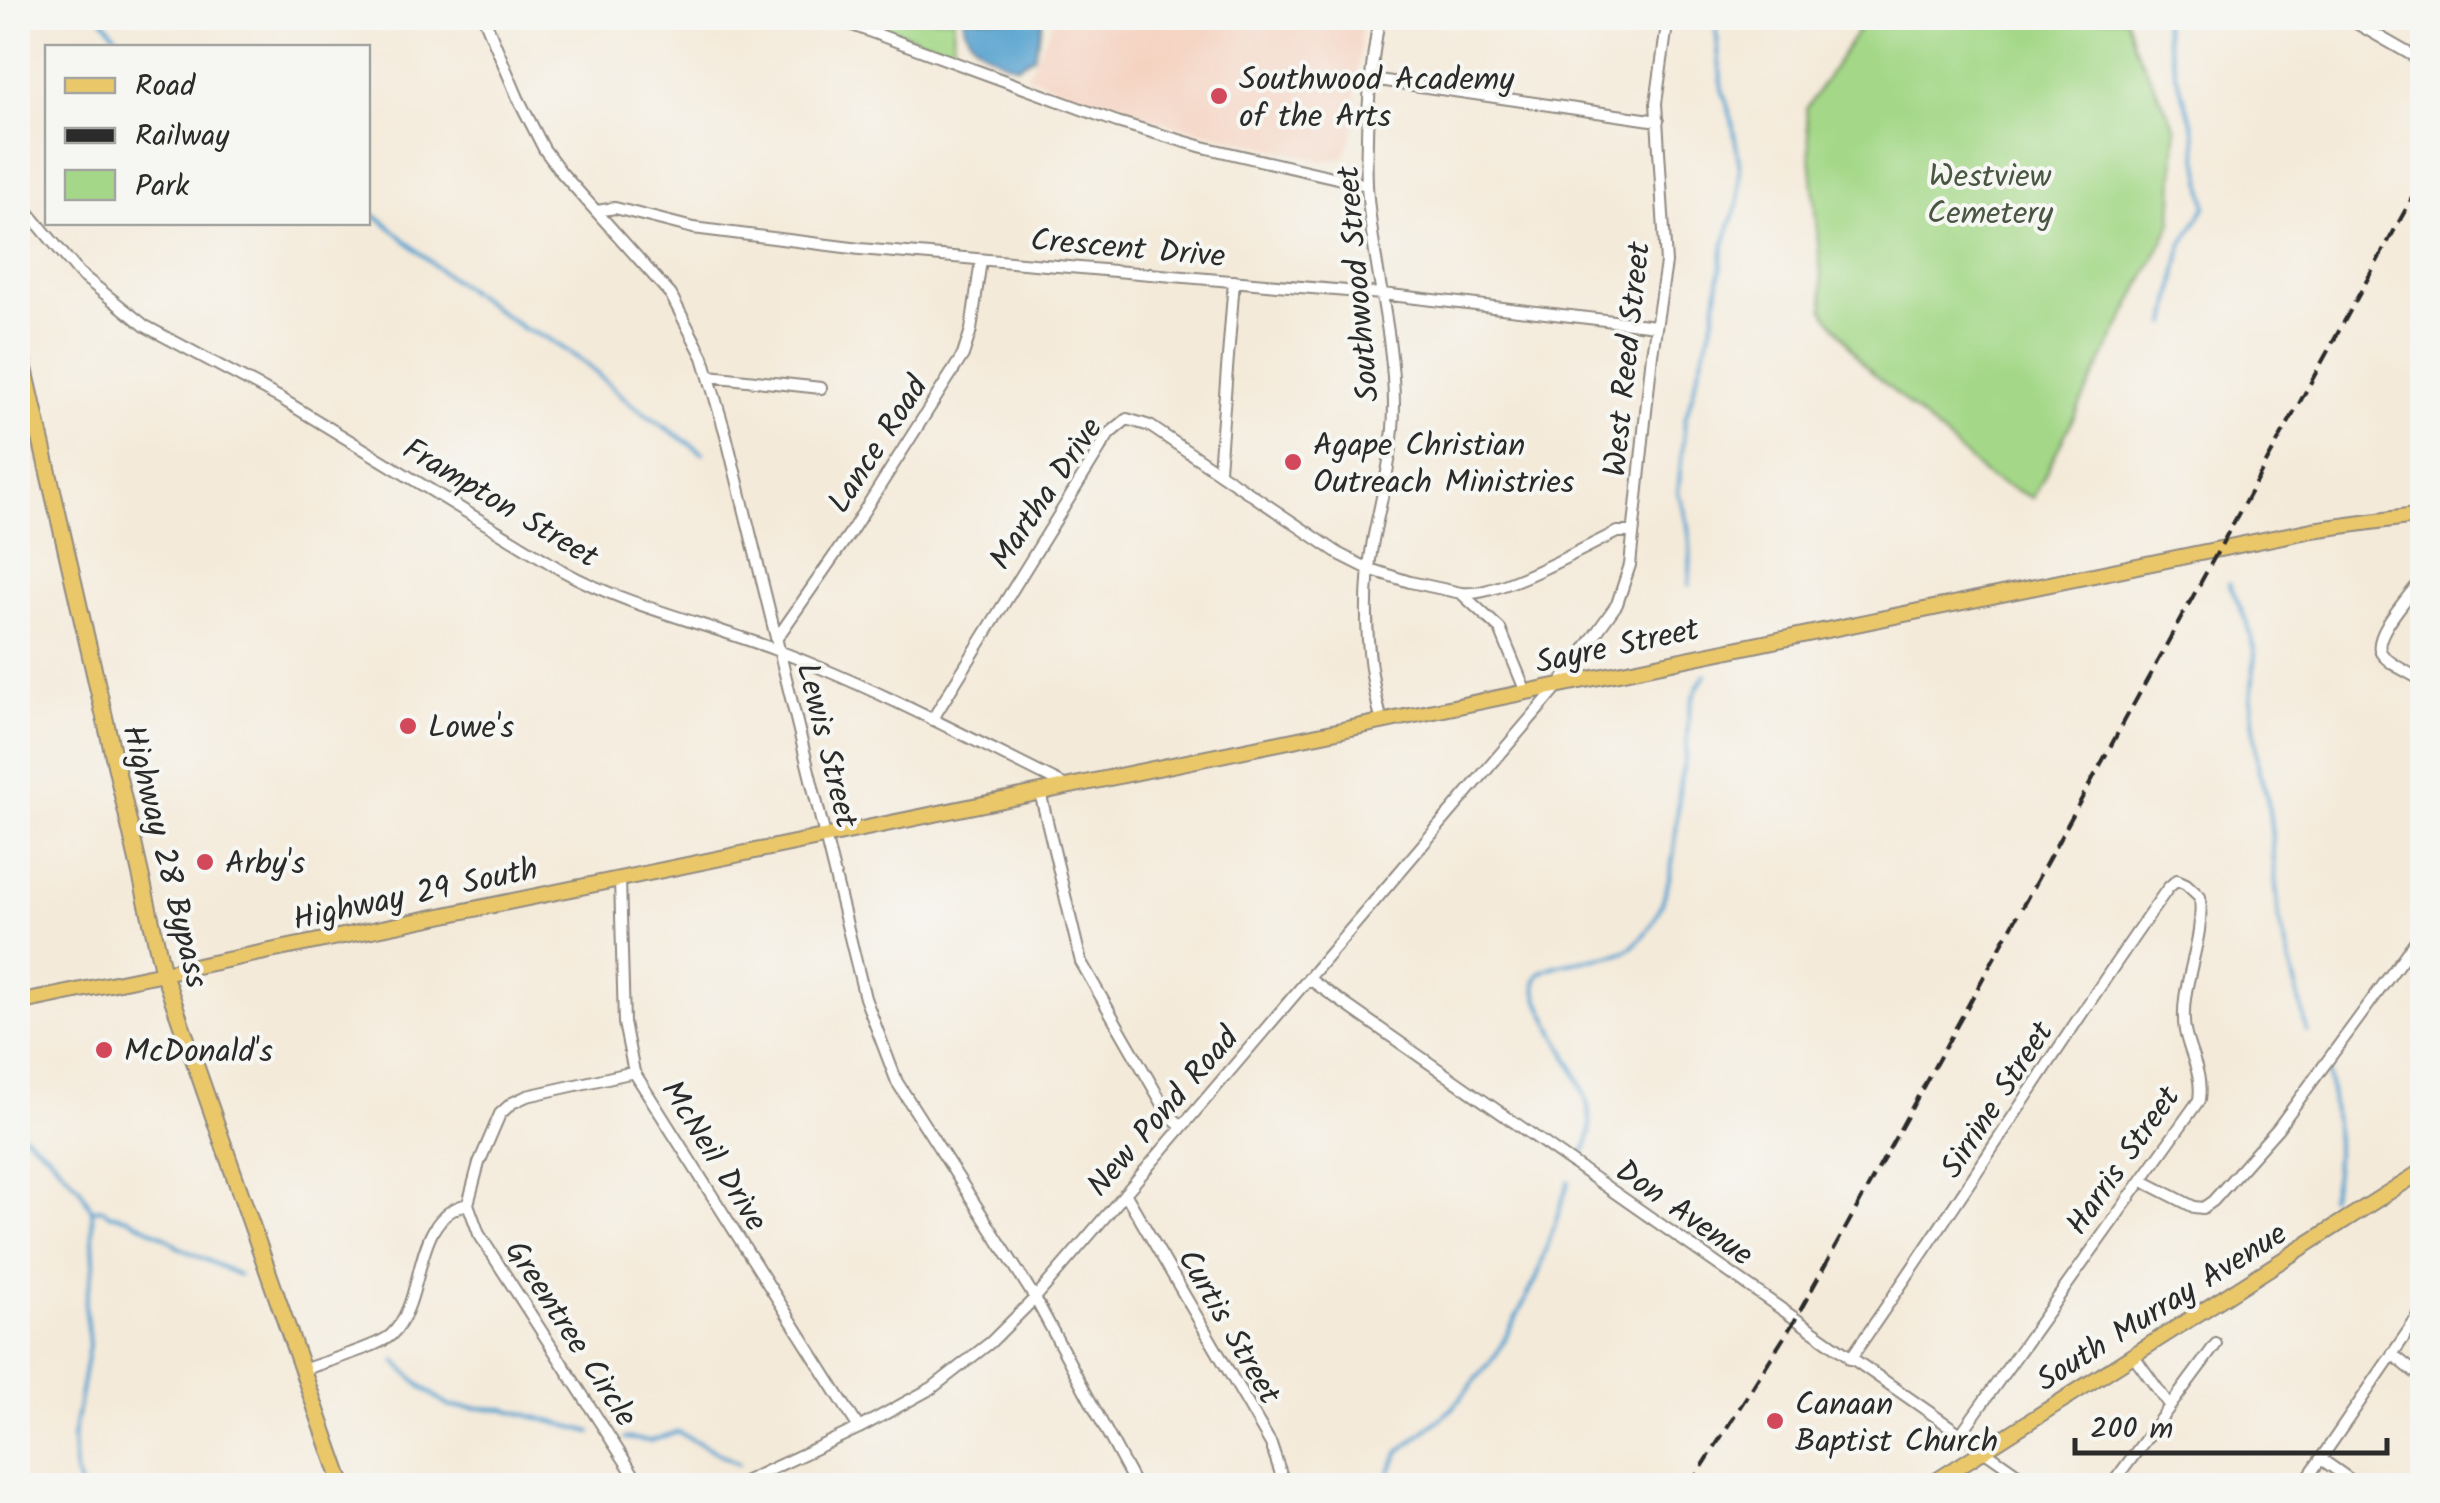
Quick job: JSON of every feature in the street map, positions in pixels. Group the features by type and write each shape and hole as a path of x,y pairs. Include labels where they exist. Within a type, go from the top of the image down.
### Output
{"highway":[{"name":"Highway 28 Bypass","path":"18,340 163,972 344,1486"}],"main road":[{"name":"Sayre Street","path":"824,835 2312,530 2422,515"},
{"name":"Highway 29 South","path":"18,1003 824,835"},
{"name":"South Murray Avenue","path":"1928,1486 2422,1171"}],"street":[{"name":"Lewis Street","path":"484,18 544,149 671,295 694,336 709,376 777,638 865,998 886,1059 912,1108 1035,1298 1136,1486"},
{"path":"833,18 1117,122 1203,147 1367,185"},
{"name":"Southwood Street","path":"1380,18 1372,78 1367,185 1394,398 1394,433 1369,569 1366,612 1368,658 1382,722"},
{"name":"West Reed Street","path":"1558,685 1617,604 1630,565 1666,262 1656,102 1668,18"},
{"path":"2346,18 2422,60"},
{"path":"1372,78 1658,121"},
{"name":"Frampton Street","path":"18,200 80,273 144,326 280,398 584,583 780,652 1066,786"},
{"name":"Crescent Drive","path":"597,211 630,211 734,235 1382,294 1656,326"},
{"name":"Lance Road","path":"777,638 963,355 982,260"},
{"path":"1219,470 1234,282"},
{"path":"709,376 820,388"},
{"name":"Martha Drive","path":"932,720 1114,427 1127,419 1150,426 1327,546 1369,569 1460,593 1500,629 1526,692"},
{"path":"1460,593 1471,594 1509,582 1617,532 1632,532"},
{"path":"2422,578 2380,634 2378,647 2382,656 2422,680"},
{"name":"New Pond Road","path":"735,1486 859,1428 955,1373 1035,1298 1558,685"},
{"path":"1040,792 1081,962 1169,1115 1182,1126"},
{"name":"McNeil Drive","path":"620,879 624,1023 634,1072 859,1428"},
{"name":"Sirrine Street","path":"1850,1359 2168,888 2177,880 2190,888"},
{"name":"Harris Street","path":"1962,1432 2198,1100 2200,1073 2186,1032 2184,998 2202,923 2200,896 2190,888"},
{"path":"2143,1181 2194,1207 2203,1208 2213,1201 2278,1128 2422,932"},
{"name":"Don Avenue","path":"1308,979 2035,1486"},
{"path":"303,1370 392,1334 412,1302 432,1232 448,1213 468,1204 492,1129 512,1103 526,1096 634,1072"},
{"name":"Curtis Street","path":"1126,1193 1271,1444 1285,1486"},
{"name":"Greentree Circle","path":"468,1204 479,1234 641,1486"},
{"path":"2302,1486 2422,1312"},
{"path":"2111,1486 2216,1344"},
{"path":"2392,1354 2422,1378"},
{"path":"2134,1356 2169,1405"},
{"path":"2322,1459 2359,1486"}],"shaded area":[{"name":"Southwood Academy of the Arts","path":"1051,18 1362,18 1353,132 1344,157 1324,161 1138,116 1027,76"}],"green space":[{"path":"854,18 954,18 953,50"},
{"name":"Westview Cemetery","path":"1866,18 2126,18 2134,45 2176,128 2172,223 2033,498 1988,477 1862,363 1824,310 1806,109"}],"water":[{"path":"963,18 1043,18 1034,56 1017,66 990,55 969,36"}],"waterway":[{"path":"102,18 124,45"},
{"path":"1689,585 1690,538 1678,493 1685,420 1714,317 1724,244 1739,201 1740,168 1722,89 1715,18"},
{"path":"2162,18 2193,125 2206,206 2182,245 2167,324"},
{"path":"370,213 442,272 524,329 549,339 586,364 631,404 703,453"},
{"path":"2229,583 2247,623 2255,654 2251,701 2259,772 2271,827 2279,919 2307,1031"},
{"path":"1581,1157 1588,1141 1588,1107 1540,1003 1536,981 1549,968 1609,956 1632,947 1654,920 1672,863 1689,712 1706,674"},
{"path":"2328,1072 2336,1153 2329,1197"},
{"path":"18,1130 79,1187 92,1210 94,1265 85,1304 89,1345 73,1438 75,1473 80,1486"},
{"path":"1382,1486 1400,1451 1453,1408 1497,1353 1536,1280 1569,1181"},
{"path":"92,1210 103,1209 128,1218 239,1275"},
{"path":"396,1361 450,1407 505,1409 591,1432"},
{"path":"625,1438 650,1441 678,1432 739,1464"},
{"path":"765,1479 770,1486"}],"railway":[{"path":"1690,1486 1795,1320 2422,180"}],"place":[{"name":"Southwood Academy of the Arts","path":"1219,96"},
{"name":"Agape Christian Outreach Ministries","path":"1293,462"},
{"name":"Lowe's","path":"408,726"},
{"name":"Arby's","path":"205,862"},
{"name":"McDonald's","path":"104,1050"},
{"name":"Canaan Baptist Church","path":"1775,1421"}]}
